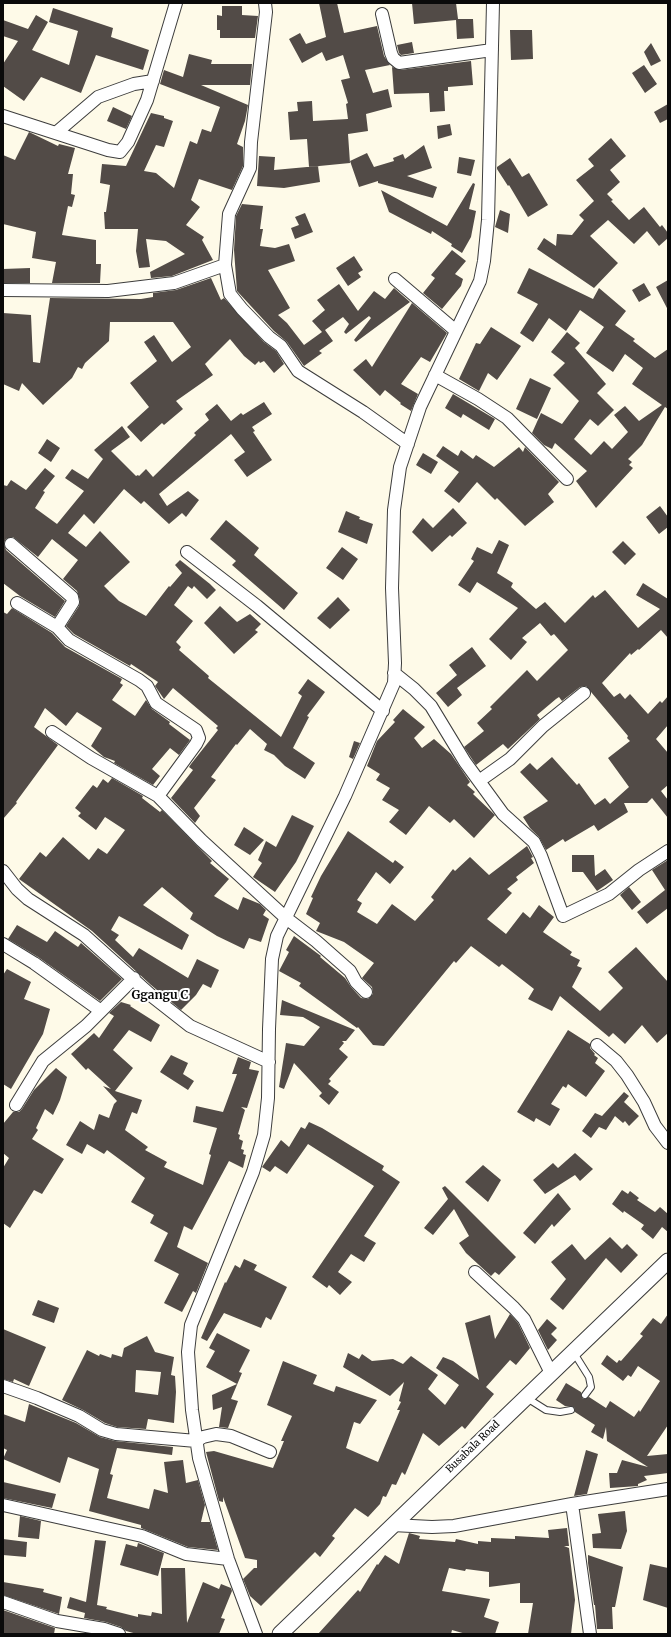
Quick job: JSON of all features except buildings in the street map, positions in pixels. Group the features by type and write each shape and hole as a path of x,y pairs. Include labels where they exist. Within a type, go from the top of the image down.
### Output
{"street":[{"path":"3,116 57,132 108,150 120,152 128,142 147,100 176,3"},
{"path":"265,3 266,12 251,142 252,159 246,179 229,214 225,265 230,294 269,337 281,346 298,371 363,412 408,444"},
{"path":"256,1634 228,1559 199,1458 196,1441 188,1352 191,1325 257,1157 264,1135 268,1098 272,958 277,936 345,796 394,683 392,588 394,510 400,467 420,407 480,280 484,261 488,220 493,3"},
{"path":"382,14 391,53 393,58 399,63 492,50"},
{"path":"57,132 98,97 134,84 153,81"},
{"path":"3,290 108,291 174,283 225,265"},
{"path":"395,279 456,331"},
{"path":"435,375 478,399 507,418 567,479"},
{"path":"11,544 72,597 73,602 57,627"},
{"path":"187,552 257,606 383,710"},
{"path":"17,603 57,627 69,640 139,680 147,686 156,703 196,730 199,738 196,744 158,796"},
{"path":"394,673 414,689 431,706 465,762 503,814 532,839 538,848 563,916 609,894 668,851"},
{"path":"480,781 506,762 547,723 584,693"},
{"path":"52,732 91,758 158,796 201,840 286,918 316,941 350,971 356,982 366,992"},
{"path":"3,871 28,899 84,935 190,1026 269,1062"},
{"path":"3,944 34,963 101,1011"},
{"path":"16,1105 43,1061 101,1011 134,978"},
{"path":"597,1046 616,1061 627,1075 644,1102 655,1126 668,1143"},
{"name":"Busabala Road","path":"280,1634 392,1524 668,1261"},
{"path":"475,1272 524,1319 551,1373"},
{"path":"3,1386 37,1398 79,1416 102,1430 116,1434 196,1441 216,1434 231,1436 270,1452"},
{"path":"392,1524 432,1527 454,1526 572,1504 668,1489"},
{"path":"572,1504 590,1634"},
{"path":"3,1505 142,1536 186,1554 228,1559"},
{"path":"3,1602 56,1620 104,1629 119,1634"}],"lane":[{"path":"573,1351 589,1377 590,1387 585,1395"},
{"path":"526,1397 546,1410 560,1412 571,1410"}],"district":[{"name":"Ggangu C","path":"160,996"}]}
